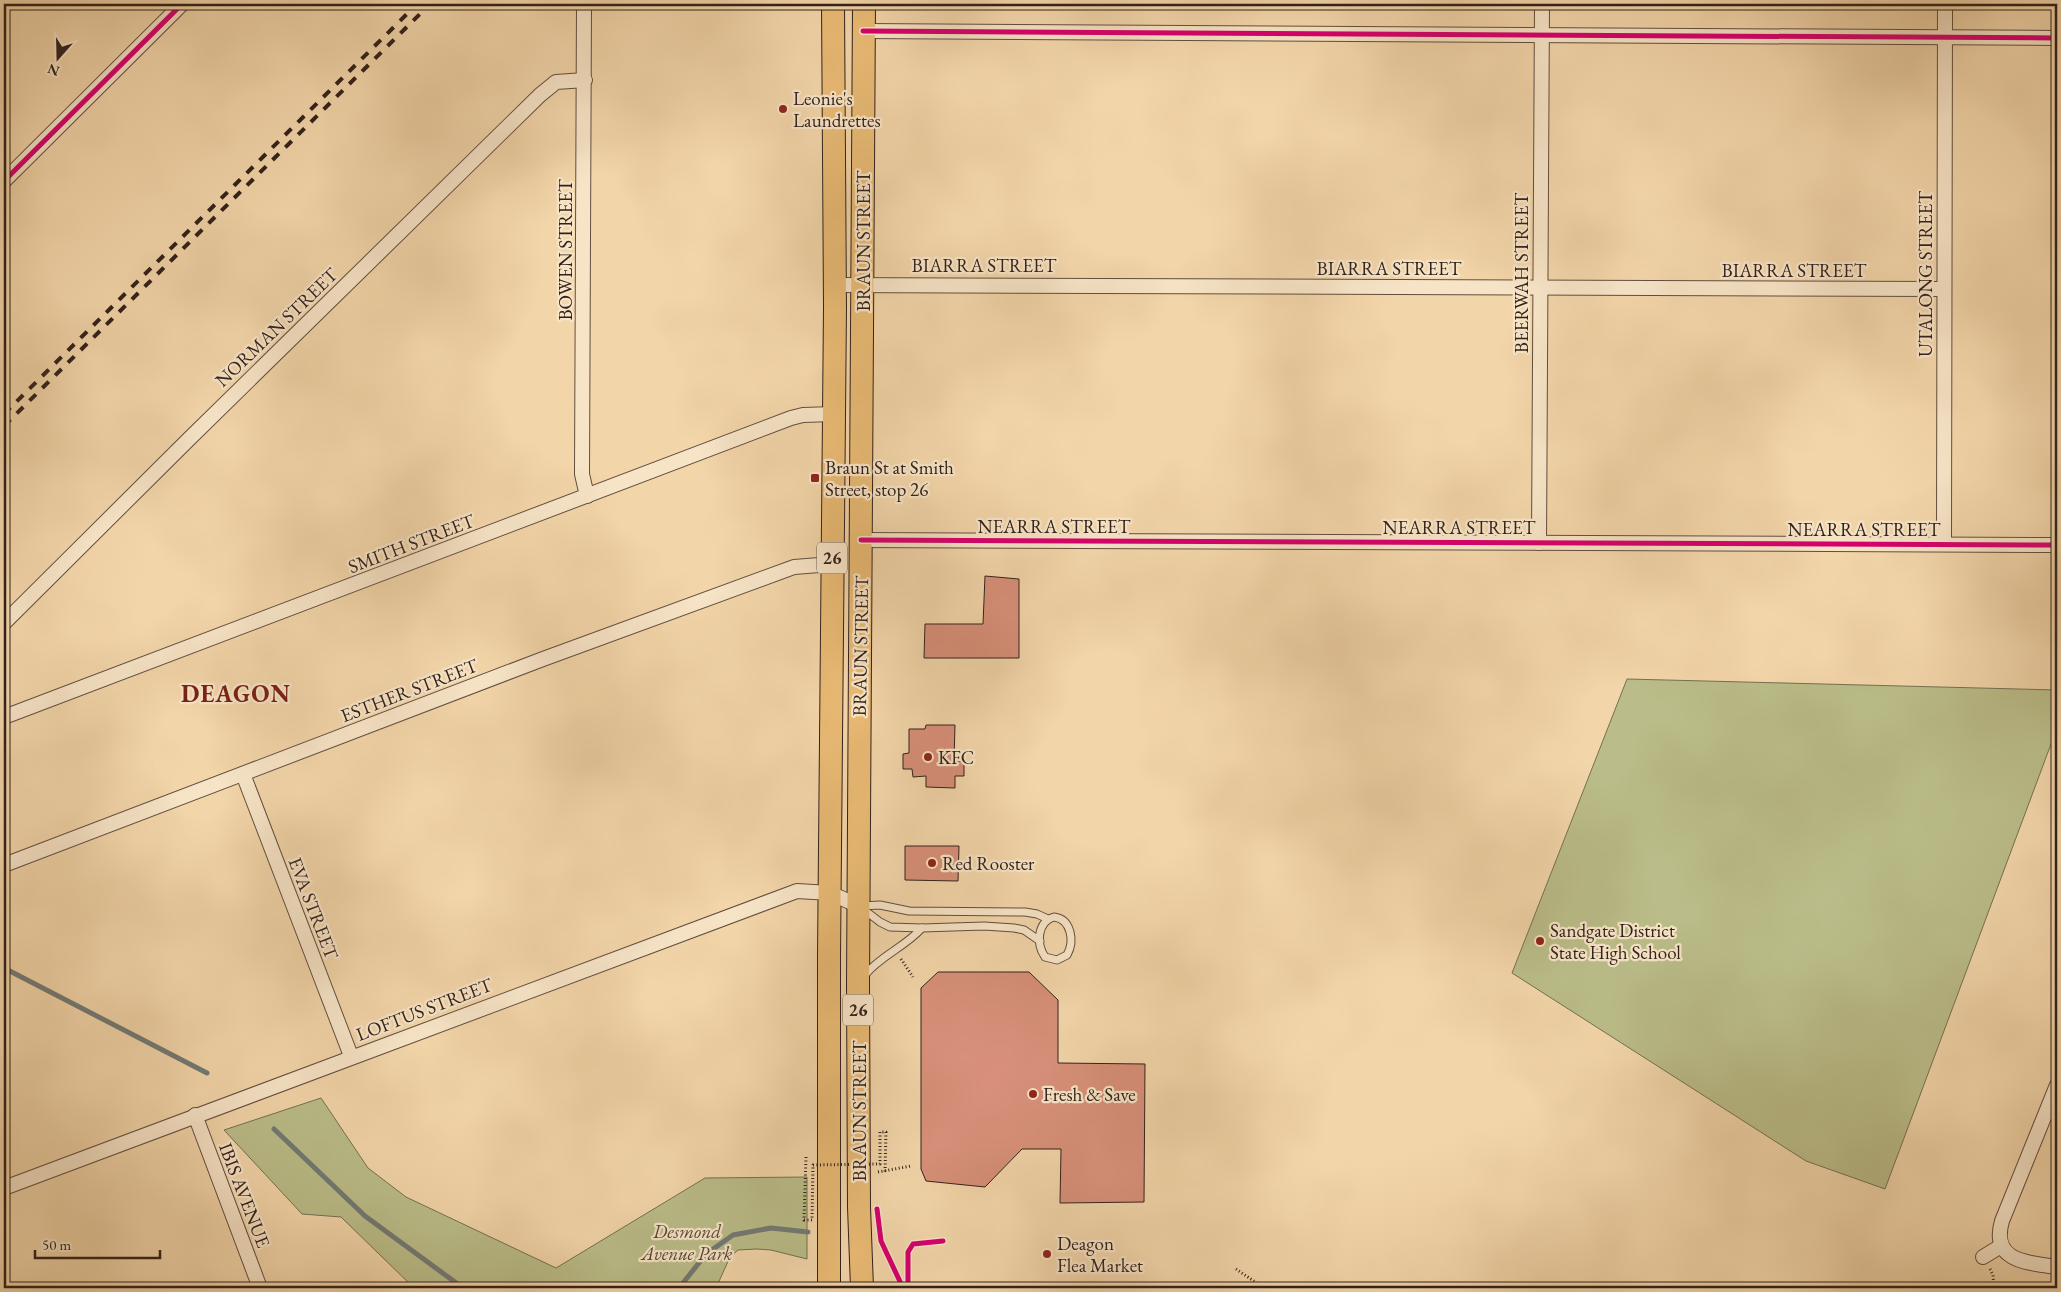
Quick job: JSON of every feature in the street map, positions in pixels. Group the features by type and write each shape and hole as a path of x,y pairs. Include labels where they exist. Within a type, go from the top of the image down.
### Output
{"highway":[{"name":"BRAUN STREET","path":"829,1288 834,284 833,4"},
{"name":"BRAUN STREET","path":"862,1288 858,1171 858,983 864,284 864,4"}],"street":[{"path":"4,181 182,4"},
{"name":"BOWEN STREET","path":"584,4 582,474 587,496"},
{"name":"BEERWAH STREET","path":"1539,542 1542,4"},
{"name":"UTALONG STREET","path":"1944,544 1945,4"},
{"path":"863,31 2057,38"},
{"name":"NORMAN STREET","path":"4,623 188,439 540,95 556,82 585,80"},
{"name":"BIARRA STREET","path":"834,284 1944,289"},
{"name":"SMITH STREET","path":"4,717 791,418 803,415 833,414"},
{"name":"NEARRA STREET","path":"861,540 2057,545"},
{"name":"ESTHER STREET","path":"4,865 794,567 832,564"},
{"name":"EVA STREET","path":"243,774 351,1056"},
{"name":"LOFTUS STREET","path":"4,1188 778,897 797,891 830,893 859,906"},
{"path":"2057,1085 2002,1221 1999,1234 2002,1246 2013,1258 2057,1267"},
{"name":"IBIS AVENUE","path":"195,1115 260,1288"},
{"path":"1983,1257 2002,1246"}],"lane":[{"path":"859,906 880,905 909,911 1025,912 1037,914 1048,919 1059,918 1069,925 1070,950 1062,959 1051,960 1042,952 1040,928 1048,919"},
{"path":"859,906 880,922 890,926 922,928 984,926 1014,928 1024,930 1040,941"},
{"path":"858,983 871,967 914,937 922,928"}],"path":[{"path":"900,958 913,977"},
{"path":"806,1157 804,1220 812,1220 813,1165 880,1164 880,1132 886,1132 885,1172"},
{"path":"878,1172 911,1166"},
{"path":"1983,1257 1993,1275 1994,1288"},
{"path":"1236,1269 1264,1288"}],"green space":[{"path":"1627,679 2057,690 2057,728 1885,1189 1806,1161 1512,973"},
{"name":"Desmond Avenue Park","path":"321,1098 368,1168 406,1197 556,1268 705,1178 807,1177 807,1259 771,1250 738,1250 730,1257 716,1288 414,1288 341,1217 302,1214 224,1130"}],"building":[{"path":"985,576 1019,579 1019,658 924,658 925,624 983,624"},
{"name":"KFC","path":"926,725 955,725 954,761 964,761 964,776 955,776 955,788 926,787 926,776 913,777 912,769 903,769 903,754 909,753 909,729 925,729"},
{"name":"Red Rooster","path":"905,846 959,846 958,881 905,880"},
{"path":"938,972 1029,972 1058,1000 1058,1063 1145,1064 1144,1202 1060,1203 1061,1149 1022,1149 985,1187 926,1181 921,1169 921,988"}],"waterway":[{"path":"4,968 207,1073"},
{"path":"274,1129 365,1216 463,1288"},
{"path":"679,1288 706,1254 733,1235 771,1228 808,1232"}],"railway":[{"path":"4,414 417,4"},
{"path":"4,426 430,4"}],"cycle path":[{"path":"4,181 182,4"},
{"path":"863,31 2057,38"},
{"path":"861,540 2057,545"},
{"path":"877,1209 881,1241 903,1288"},
{"path":"908,1288 908,1252 913,1244 943,1241"}],"place":[{"name":"Leonie's Laundrettes","path":"783,109"},
{"name":"Braun St at Smith Street, stop 26","path":"815,478"},
{"name":"KFC","path":"928,757"},
{"name":"Red Rooster","path":"932,863"},
{"name":"Sandgate District State High School","path":"1540,941"},
{"name":"Fresh & Save","path":"1033,1094"},
{"name":"Deagon Flea Market","path":"1047,1254"}],"district":[{"name":"DEAGON","path":"236,694"}]}
